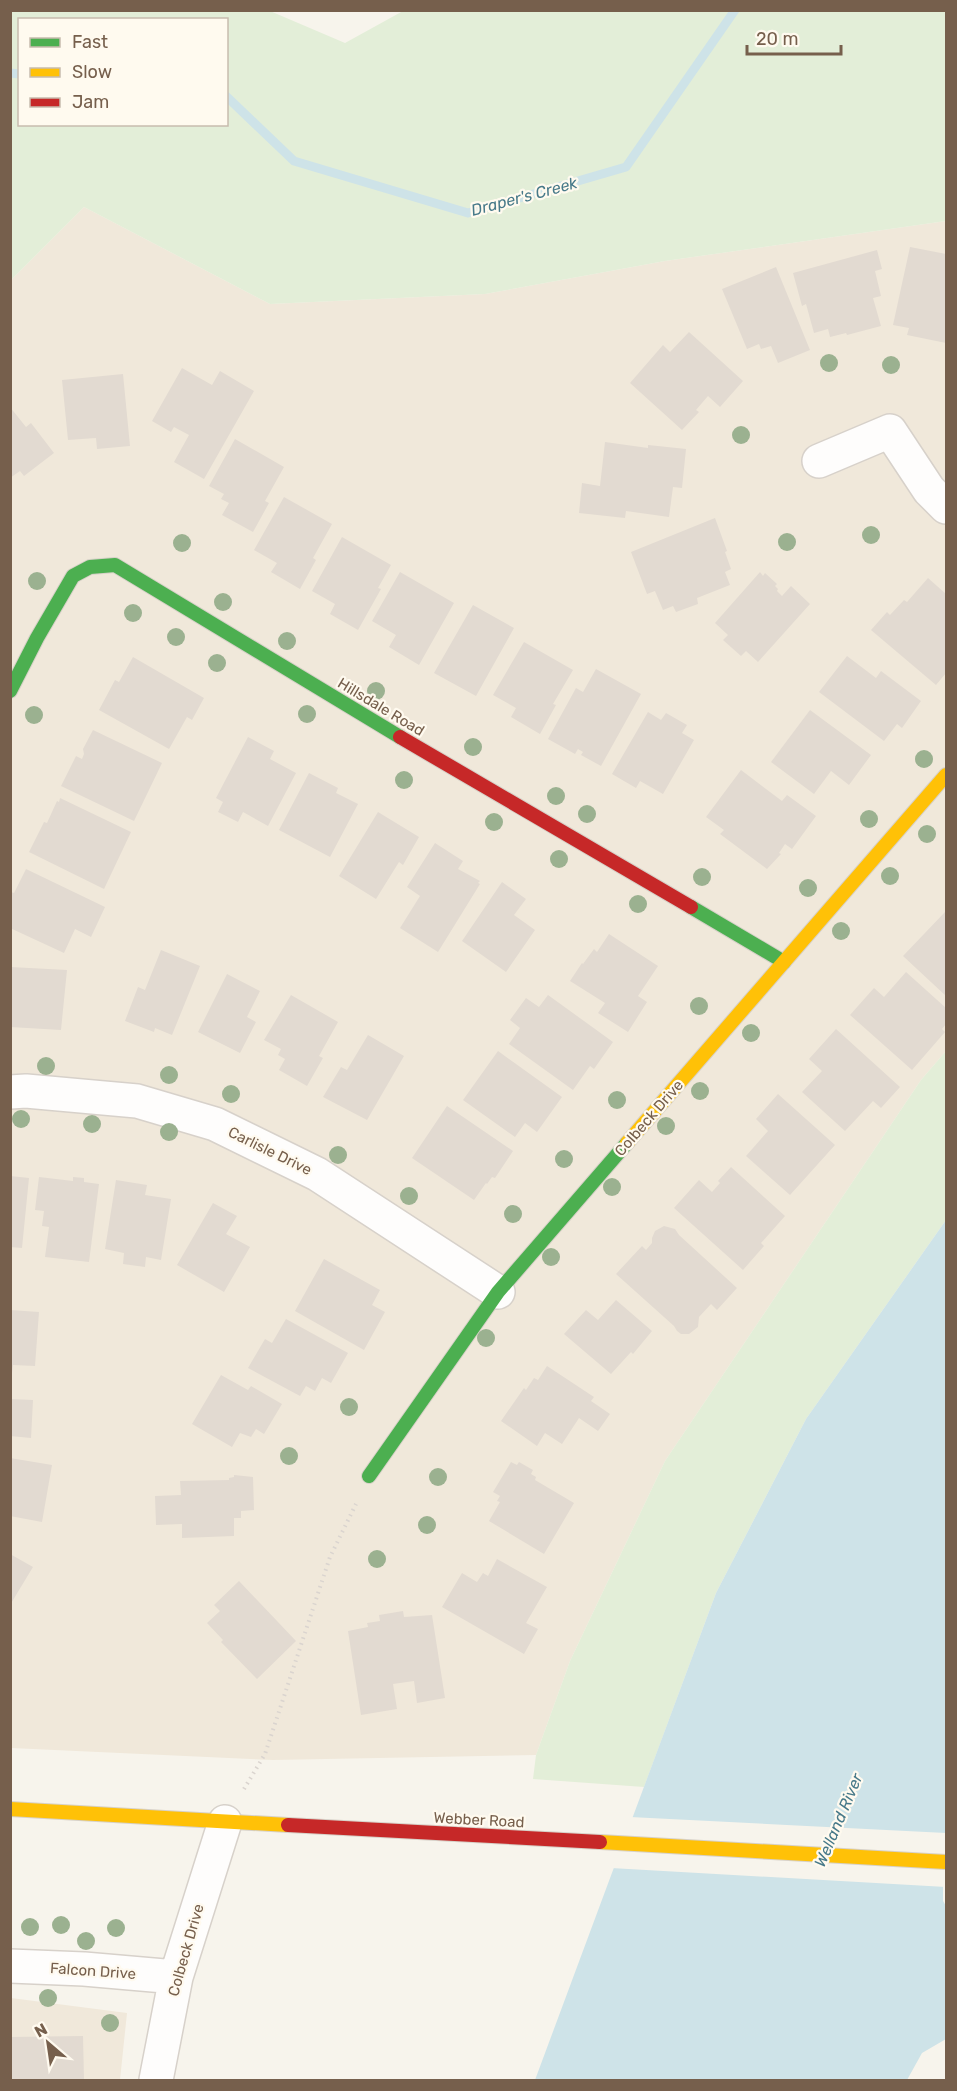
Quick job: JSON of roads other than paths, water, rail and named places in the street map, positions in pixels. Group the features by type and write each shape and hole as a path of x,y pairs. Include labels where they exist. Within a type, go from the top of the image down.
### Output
{"street":[{"path":"819,461 890,431 929,490 946,507"},
{"name":"Hillsdale Road","path":"10,691 73,576 90,567 115,565 337,700 784,962"},
{"name":"Colbeck Drive","path":"369,1476 498,1292 946,775"},
{"name":"Carlisle Drive","path":"10,1092 26,1091 137,1101 215,1124 317,1174 498,1292"},
{"name":"Webber Road","path":"10,1809 946,1862"},
{"name":"Colbeck Drive","path":"156,2080 176,1977 225,1822"},
{"name":"Falcon Drive","path":"10,1966 84,1969 176,1977"}],"water":[{"name":"Welland River","path":"946,1220 946,1856 943,1864 943,1901 946,1906 946,2039 922,2053 907,2080 535,2080 716,1593 806,1419"}],"waterway":[{"name":"Draper's Creek","path":"228,98 294,161 468,213 626,167 735,10"},
{"name":"Draper's Creek","path":"10,73 18,74"}]}
